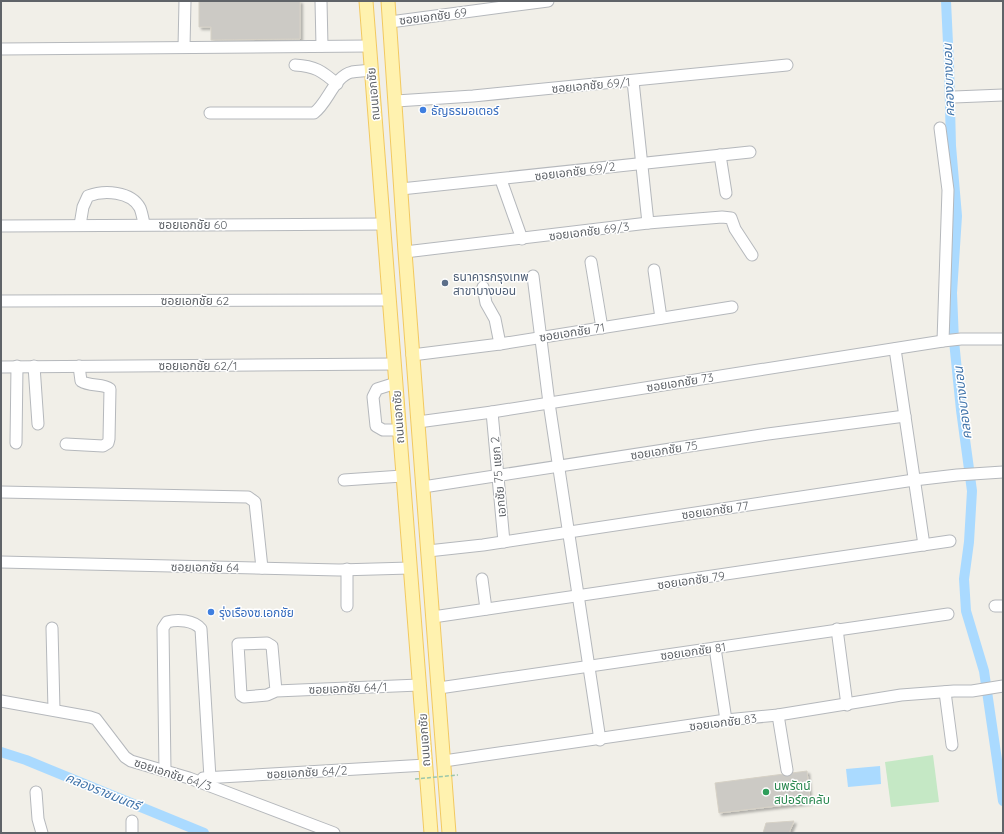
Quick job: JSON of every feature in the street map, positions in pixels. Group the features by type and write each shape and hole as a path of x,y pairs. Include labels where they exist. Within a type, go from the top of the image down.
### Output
{"main road":[{"name":"ถนนเอกชัย","path":"366,1 431,833"},
{"name":"ถนนเอกชัย","path":"388,1 396,101 412,355 439,688 448,833"},
{"path":"406,526 426,524"}],"street":[{"path":"184,47 185,1"},
{"path":"321,1 322,46"},
{"name":"ซอยเอกชัย 69","path":"390,22 548,1"},
{"path":"1,49 369,46"},
{"path":"295,65 310,66 318,69 337,84"},
{"name":"ซอยเอกชัย 69/1","path":"396,101 473,96 787,65"},
{"path":"210,113 314,114 320,109 344,76 352,72 371,70"},
{"path":"633,81 648,223"},
{"path":"954,97 1003,95"},
{"path":"940,128 948,190 943,341"},
{"name":"ซอยเอกชัย 69/2","path":"401,189 501,180 641,163 750,152"},
{"path":"720,155 726,193"},
{"path":"501,180 522,239"},
{"path":"80,225 83,207 88,196 97,193 124,195 134,201 140,209 144,224"},
{"name":"ซอยเอกชัย 69/3","path":"405,252 648,223 730,217 739,236 752,255"},
{"name":"ซอยเอกชัย 60","path":"1,226 144,224 384,224"},
{"path":"591,262 602,328"},
{"path":"654,270 661,318"},
{"path":"533,276 549,403 570,531 600,740"},
{"path":"483,287 486,304 495,319 500,344"},
{"name":"ซอยเอกชัย 62","path":"1,301 390,300"},
{"name":"ซอยเอกชัย 71","path":"412,355 500,344 732,307"},
{"name":"ซอยเอกชัย 73","path":"418,422 492,412 943,341 961,339 1003,339"},
{"path":"895,349 924,545"},
{"name":"ซอยเอกชัย 62/1","path":"1,366 394,364"},
{"path":"16,443 17,366"},
{"path":"34,366 38,424"},
{"path":"66,444 103,446 108,443 109,439 110,389 105,386 86,384 81,381 79,366"},
{"path":"396,383 377,390 373,397 376,426 383,430 399,430"},
{"name":"เอกชัย 75 แยก 2","path":"492,412 504,542"},
{"name":"ซอยเอกชัย 75","path":"423,487 768,434 905,416"},
{"name":"ซอยเอกชัย 77","path":"428,551 504,542 914,480 978,473 1003,472"},
{"path":"344,480 402,476"},
{"path":"1,492 248,497 255,502 262,568"},
{"name":"ซอยเอกชัย 79","path":"433,618 950,541"},
{"name":"ซอยเอกชัย 64","path":"1,562 347,570 410,568"},
{"path":"347,570 347,606"},
{"path":"482,579 486,609"},
{"name":"ซอยเอกชัย 81","path":"439,688 948,614"},
{"path":"165,770 163,628 166,622 172,620 193,623 201,629 210,778"},
{"path":"52,628 54,710"},
{"path":"837,629 847,705"},
{"name":"ซอยเอกชัย 64/1","path":"276,691 272,646 267,642 238,644 241,695 247,698 268,695 276,691 419,685"},
{"path":"715,648 726,720"},
{"name":"ซอยเอกชัย 83","path":"444,761 600,740 726,720 778,715 847,705 901,695 972,692 1001,686"},
{"path":"945,692 952,745"},
{"name":"ซอยเอกชัย 64/3","path":"1,701 96,719 125,757 132,761 189,778 334,833"},
{"path":"778,715 787,770"},
{"name":"ซอยเอกชัย 64/2","path":"189,778 426,765"},
{"path":"36,792 38,819 42,833"},
{"path":"132,821 132,833"}],"path":[{"path":"415,779 458,775"}],"green space":[{"path":"933,755 939,802 891,807 885,762"}],"water":[{"path":"880,766 881,784 848,787 846,769"}],"building":[{"path":"199,1 300,1 300,39 211,40 211,27 199,27"},
{"path":"807,771 810,802 719,813 715,783"},
{"path":"794,821 789,833 763,833 766,823"}],"waterway":[{"name":"คลองบางบอน","path":"946,1 951,146 957,216 952,293 954,341 961,410 972,491 969,542 964,579 966,611 984,671 1003,801"},
{"name":"คลองราชมนตรี","path":"1,752 26,760 204,833"}],"place":[{"name":"ธัญธรมอเตอร์","path":"423,110"},
{"name":"ธนาคารกรุงเทพ สาขาบางบอน","path":"445,283"},
{"name":"รุ่งเรืองซ.เอกชัย","path":"211,612"},
{"name":"นพรัตน์ สปอร์ตคลับ","path":"766,792"}]}
